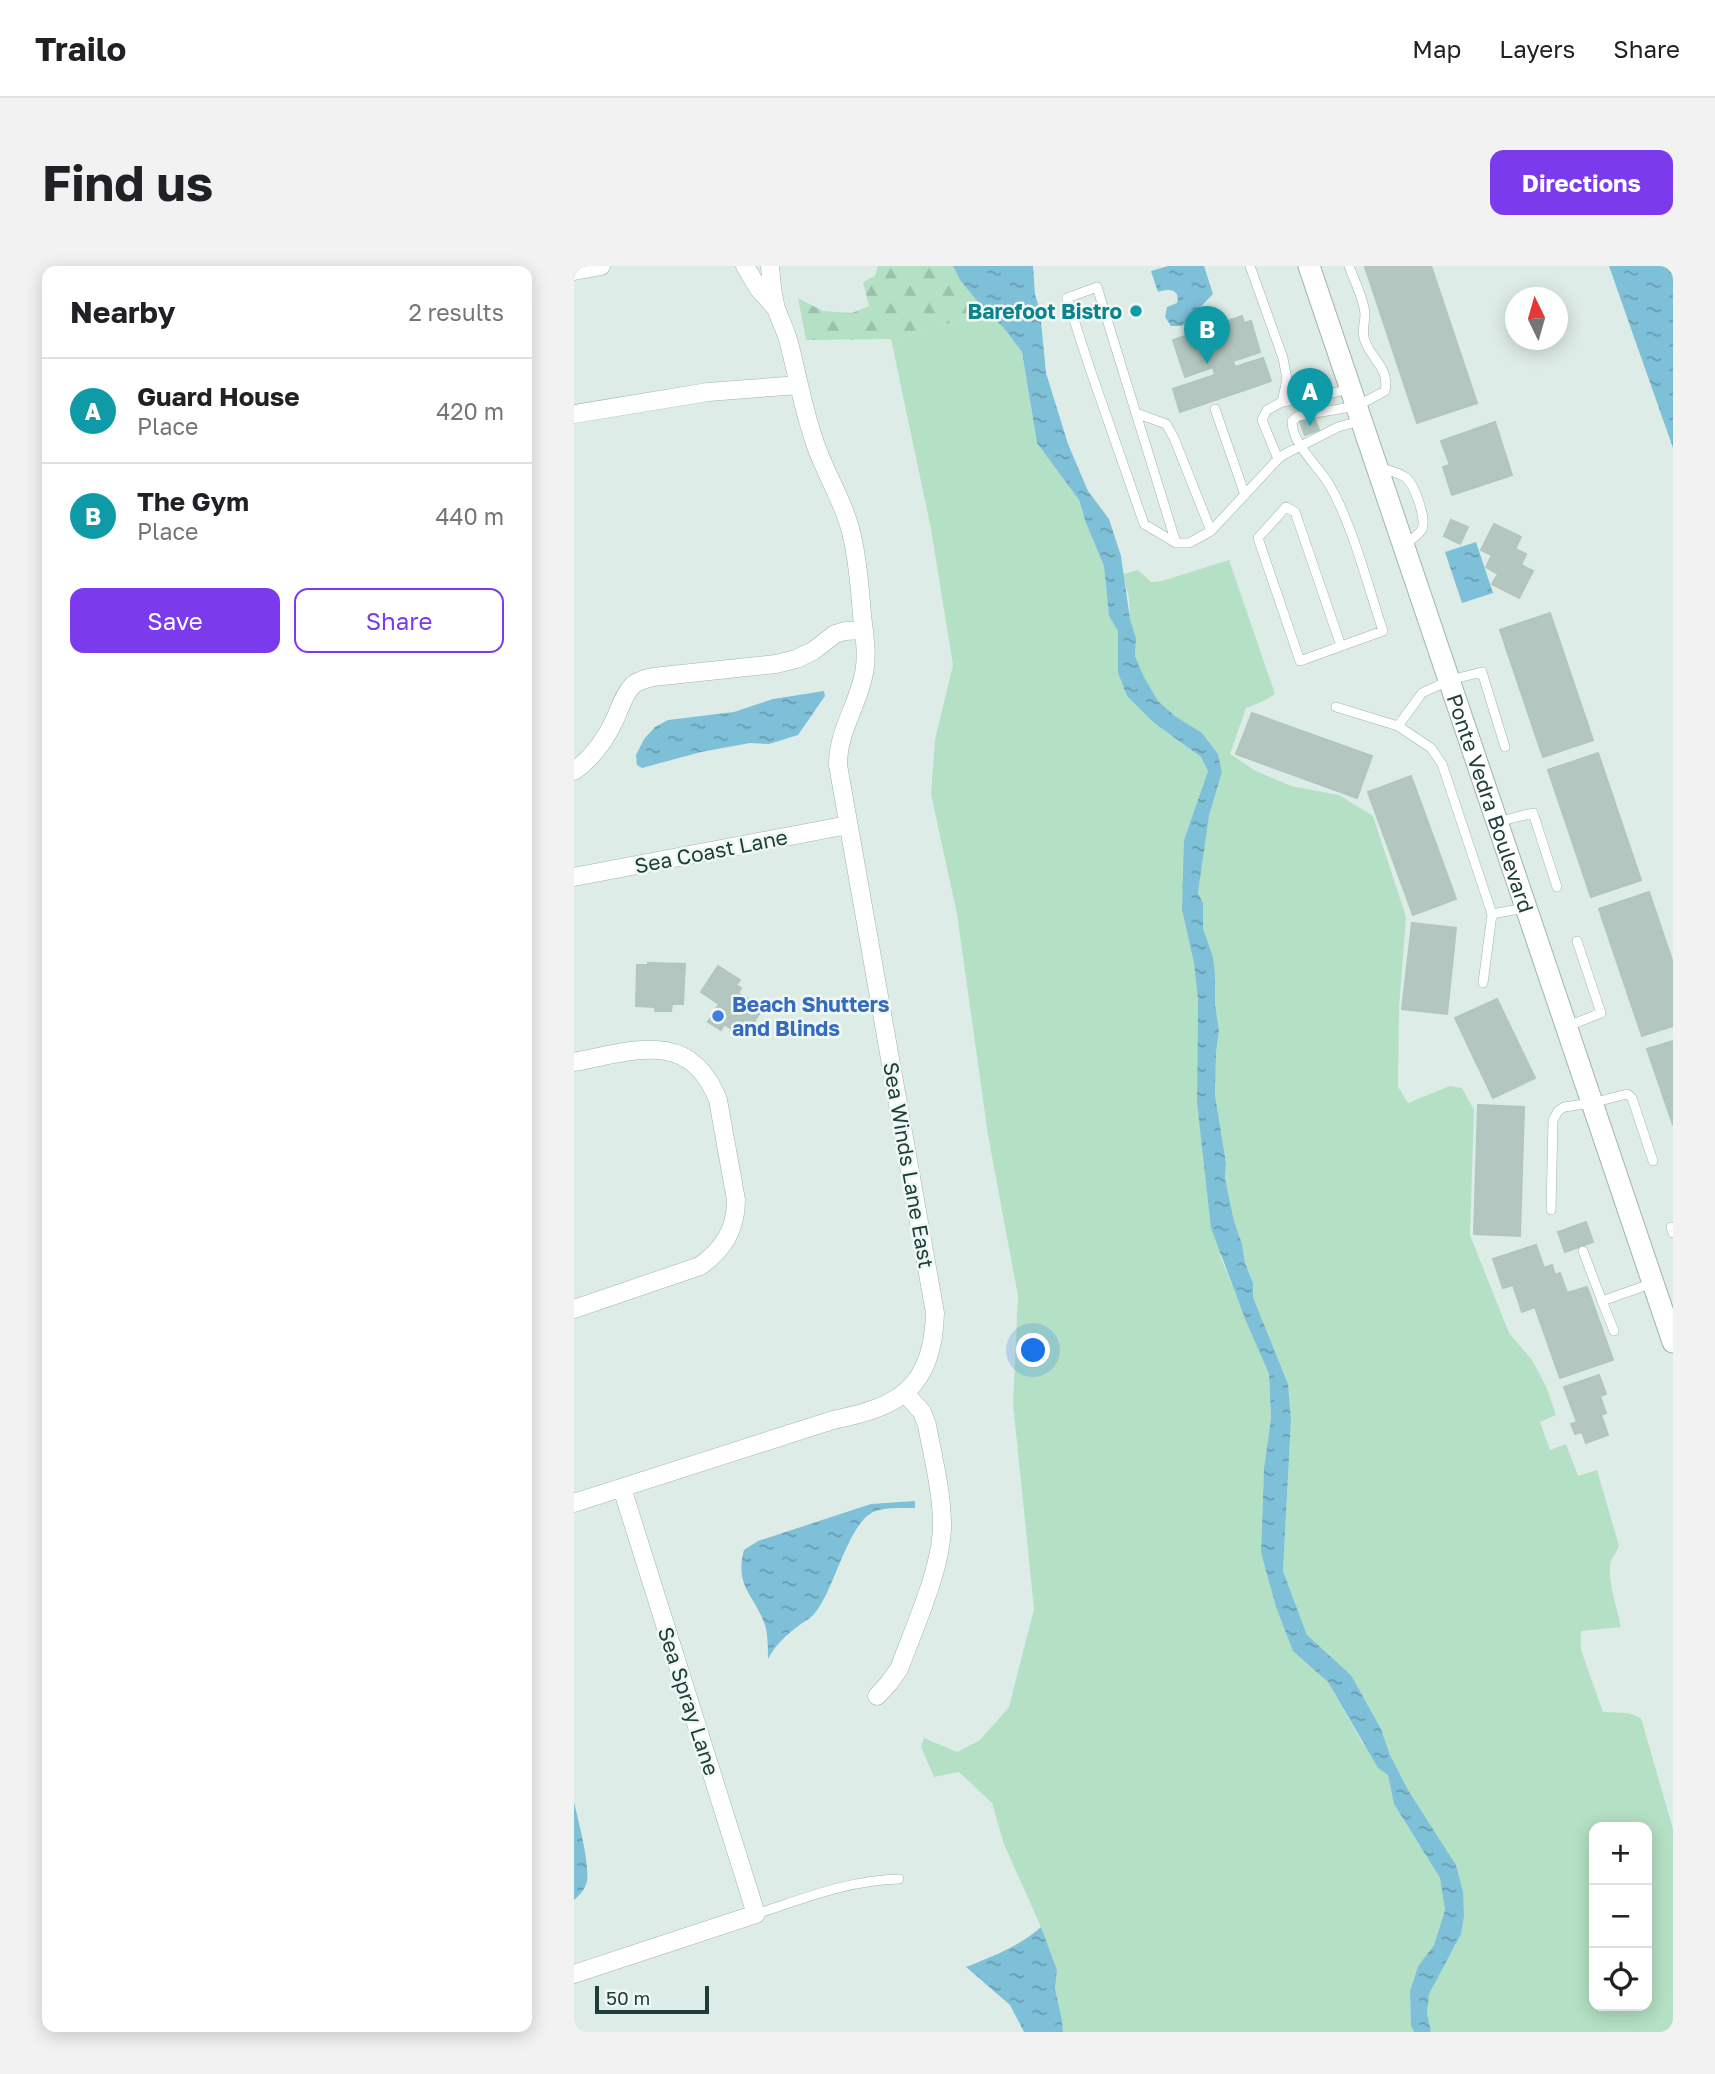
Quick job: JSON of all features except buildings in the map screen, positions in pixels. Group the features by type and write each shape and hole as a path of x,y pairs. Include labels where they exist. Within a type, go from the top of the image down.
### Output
{"street":[{"path":"574,271 601,266"},
{"path":"745,266 758,288 776,308"},
{"name":"Sea Winds Lane East","path":"574,1503 888,1405 915,1382 933,1345 935,1313 838,765 841,736 864,674 866,655 860,584 852,534 817,448 789,342 776,308 770,266"},
{"name":"Ponte Vedra Boulevard","path":"1309,266 1653,1283 1671,1329"},
{"path":"574,414 708,392 799,385"},
{"path":"574,771 587,761 601,744 631,687 639,680 776,664 813,651 835,634 864,630"},
{"name":"Sea Coast Lane","path":"574,877 848,825"},
{"path":"574,1062 645,1049 669,1051 691,1061 704,1073 718,1100 736,1200 736,1214 732,1231 723,1245 713,1257 700,1266 574,1309"},
{"path":"877,1696 899,1669 936,1565 942,1528 942,1505 927,1425 914,1402 905,1393"},
{"name":"Sea Spray Lane","path":"622,1488 756,1914"},
{"path":"574,1974 756,1914"}],"lane":[{"path":"1250,266 1283,358 1287,379 1282,402"},
{"path":"1341,646 1294,512 1286,507 1258,538 1300,661 1341,646 1382,631 1350,532 1332,489 1301,445 1292,427 1297,416 1356,405 1385,391 1387,383 1384,371 1366,345 1362,334 1365,314 1349,266"},
{"path":"1176,543 1097,288 1067,298 1144,524 1176,543 1189,543 1211,531 1278,460 1338,427 1356,405"},
{"path":"1278,460 1262,420 1267,410 1282,402 1317,397 1356,405"},
{"path":"1215,408 1245,495"},
{"path":"1136,413 1166,424 1211,531"},
{"path":"1398,726 1422,693 1450,680 1482,672 1506,747"},
{"path":"1336,706 1398,726 1431,748 1442,764 1492,914 1483,982"},
{"path":"1497,822 1533,813 1557,887"},
{"path":"1492,914 1526,907"},
{"path":"1566,1026 1601,1013 1577,941"},
{"path":"1551,1210 1553,1120 1564,1107 1628,1094 1632,1098 1653,1161"},
{"path":"1583,1251 1614,1331"},
{"path":"1602,1301 1653,1283"},
{"path":"756,1914 855,1883 899,1879"}],"green space":[{"path":"878,266 953,266 960,280 987,313 891,339 806,340 798,298 823,311 852,313 869,306 863,282 875,276"},
{"path":"987,313 1003,327 1022,352 1037,443 1079,500 1104,566 1109,616 1118,631 1118,673 1127,696 1153,722 1201,757 1208,771 1184,840 1198,999 1197,1102 1221,1258 1269,1374 1271,1418 1264,1468 1261,1553 1276,1607 1293,1650 1328,1682 1363,1744 1388,1775 1394,1804 1440,1878 1445,1910 1434,1945 1418,1966 1410,1991 1411,2026 1414,2032 1063,2032 1055,1988 1057,1970 1004,1844 992,1803 959,1772 934,1777 921,1747 924,1738 957,1752 980,1740 1009,1707 1034,1609 1013,1403 1018,1296 988,1135 957,914 931,794 935,740 953,665 931,529 891,339"},
{"path":"1229,560 1275,694 1246,708 1230,754 1256,771 1291,786 1339,795 1373,816 1406,917 1399,1008 1398,1087 1408,1103 1450,1086 1462,1088 1474,1110 1470,1235 1509,1333 1532,1360 1546,1386 1556,1415 1540,1422 1550,1450 1566,1444 1578,1476 1597,1470 1619,1546 1611,1561 1610,1576 1621,1627 1581,1631 1581,1650 1603,1712 1628,1713 1641,1718 1673,1829 1673,2032 1431,2032 1427,2013 1429,1994 1456,1945 1456,1865 1408,1790 1390,1755 1381,1729 1351,1675 1307,1635 1283,1571 1291,1420 1288,1384 1253,1297 1253,1283 1245,1263 1225,1178 1226,1163 1215,1095 1219,1030 1215,1004 1215,973 1213,957 1203,928 1203,903 1198,893 1209,816 1222,772 1218,754 1202,733 1175,716 1158,701 1135,656 1136,638 1123,574 1138,570 1151,582"}],"water":[{"path":"953,266 1033,266 1046,373 1068,444 1088,491 1109,519 1121,556 1130,619 1136,638 1135,656 1158,701 1175,716 1202,733 1218,754 1222,772 1209,816 1198,893 1203,903 1203,928 1213,957 1215,973 1215,1004 1219,1030 1215,1095 1226,1163 1225,1178 1245,1263 1253,1283 1253,1297 1288,1384 1291,1420 1283,1571 1307,1635 1351,1675 1381,1729 1390,1755 1408,1790 1456,1865 1463,1892 1464,1916 1461,1934 1429,1994 1427,2013 1431,2032 1414,2032 1411,2026 1410,1991 1418,1966 1434,1945 1445,1910 1440,1878 1394,1804 1388,1775 1378,1768 1328,1682 1293,1651 1276,1607 1261,1553 1264,1468 1271,1418 1269,1374 1211,1228 1197,1102 1198,999 1194,963 1182,909 1184,840 1208,771 1201,757 1153,722 1127,696 1118,673 1118,631 1109,616 1104,566 1079,500 1037,443 1022,352 960,280"},
{"path":"1168,266 1204,266 1213,294 1182,326 1171,326 1165,317 1167,307 1177,303 1177,295 1169,290 1158,292 1151,271"},
{"path":"1609,266 1673,266 1673,448"},
{"path":"1476,542 1493,593 1462,603 1445,552"},
{"path":"824,691 825,696 798,735 769,744 750,743 701,752 642,768 637,765 636,755 644,739 655,727 668,720 734,712 773,699"},
{"path":"915,1501 915,1508 882,1509 864,1519 848,1544 821,1604 811,1617 782,1640 768,1659 765,1625 747,1590 742,1573 744,1550 758,1541 871,1504"},
{"path":"574,1802 587,1864 587,1881 574,1900"},
{"path":"1041,1927 1057,1970 1055,1988 1063,2032 1024,2032 1010,2005 966,1967 1015,1945"}],"place":[{"name":"Barefoot Bistro","path":"1136,311"},
{"name":"The Gym","path":"1207,364"},
{"name":"Guard House","path":"1310,426"},
{"name":"Beach Shutters and Blinds","path":"718,1016"}]}
